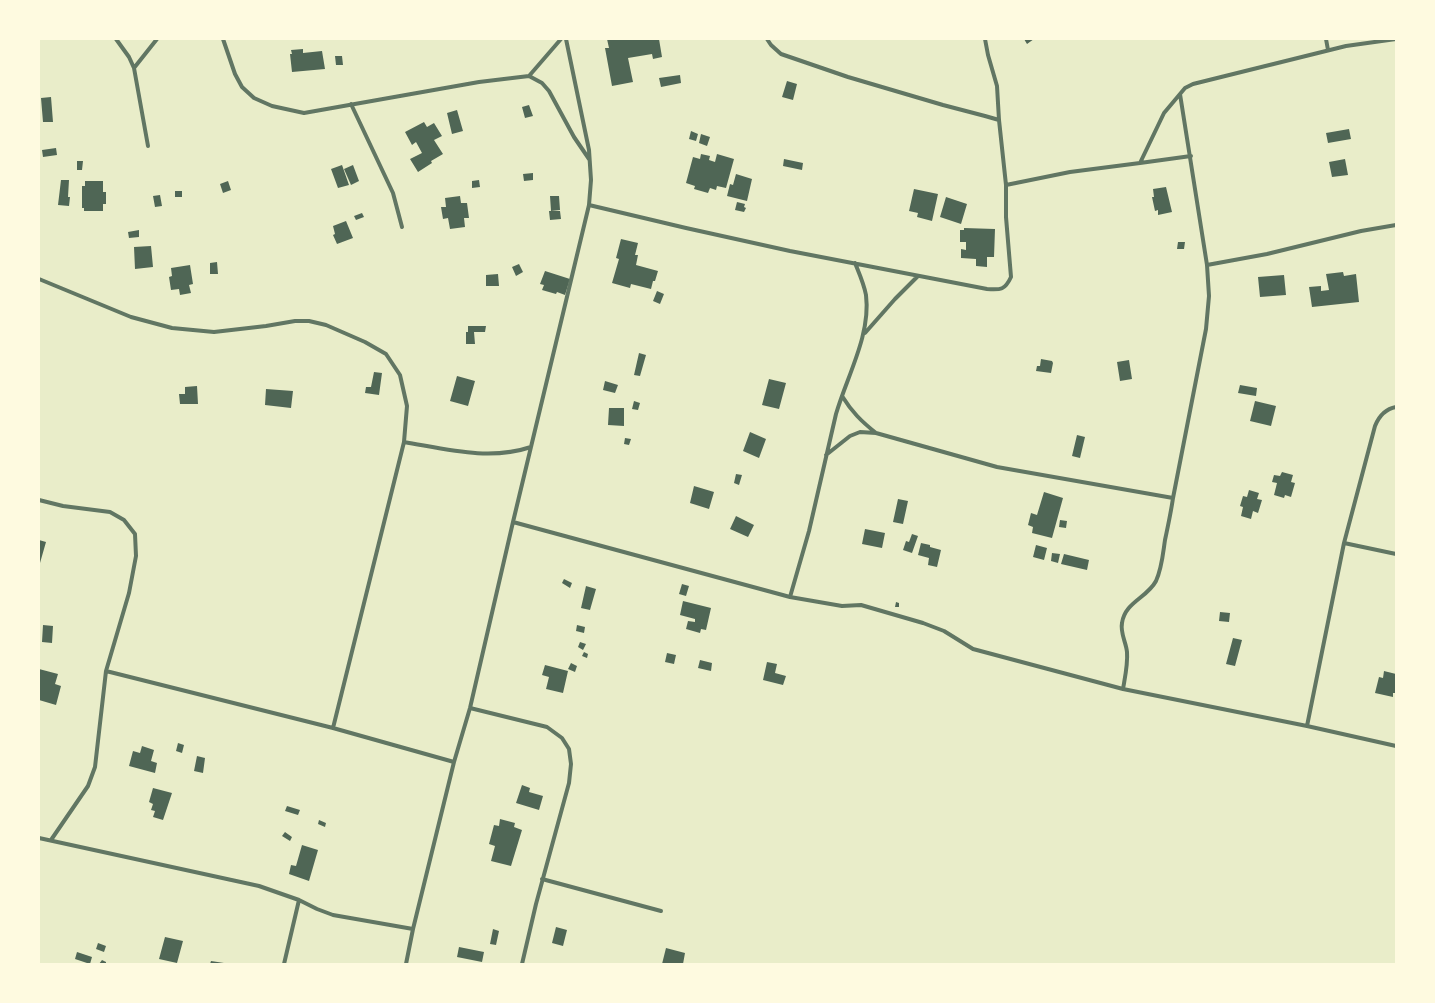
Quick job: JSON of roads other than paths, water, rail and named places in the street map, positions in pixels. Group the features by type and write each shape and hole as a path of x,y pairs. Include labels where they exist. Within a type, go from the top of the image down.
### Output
{"street":[{"path":"116,39 127,53 134,68 148,146"},
{"path":"134,68 157,39"},
{"path":"223,39 242,87 254,98 272,106 304,113 479,82 529,76 542,83 549,91 574,137 590,160"},
{"path":"529,76 561,39"},
{"path":"767,39 771,46 780,54 885,88 999,120"},
{"path":"589,205 790,251 987,289 1000,290 1008,284 1011,277 1006,217 1006,185 996,86 985,39"},
{"path":"1326,39 1328,50"},
{"path":"406,964 413,928 454,762 470,708 589,205 591,180 590,160 585,127 567,40"},
{"path":"1140,163 1164,113 1185,88 1194,84 1328,50 1346,46 1396,40"},
{"path":"1123,689 1127,652 1122,631 1122,622 1126,611 1147,592 1155,582 1160,571 1206,329 1209,296 1207,265 1180,94"},
{"path":"351,104 393,194 402,227"},
{"path":"1006,185 1070,172 1191,156"},
{"path":"1207,265 1267,254 1396,224"},
{"path":"790,597 809,531 826,455 842,396 865,333 866,295 855,263"},
{"path":"865,333 918,276"},
{"path":"39,280 131,317 172,328 214,332 295,321 309,321 326,325 365,342 386,354 400,375 407,406 404,442 333,728"},
{"path":"842,396 854,414 876,433"},
{"path":"1307,726 1344,543 1375,426 1379,417 1385,411 1396,407"},
{"path":"826,455 850,436 860,432 876,433 997,467 1173,498"},
{"path":"404,442 469,453 496,454 518,452 531,447"},
{"path":"39,500 63,506 110,512 124,520 135,534 136,556 129,593 106,671 95,767 88,786 51,840"},
{"path":"513,522 790,597 842,606 861,605 923,622 944,631 973,650 1123,689 1307,726 1396,746"},
{"path":"1344,543 1396,554"},
{"path":"106,671 333,728 454,762"},
{"path":"470,708 547,727 562,738 570,749 571,764 569,783 542,879 522,964"},
{"path":"39,838 259,886 299,900 333,915 413,928"},
{"path":"542,879 661,911"},
{"path":"284,964 299,900"}]}
